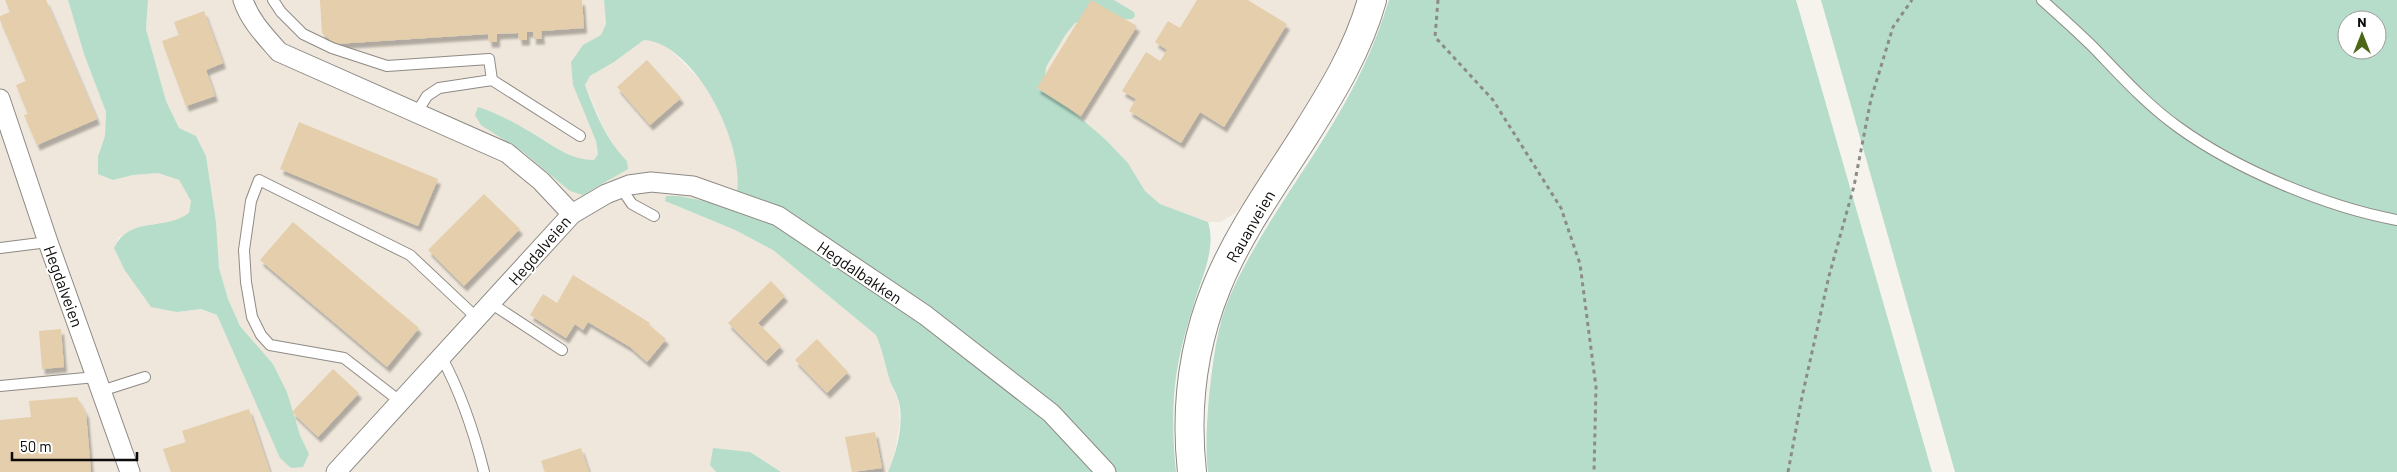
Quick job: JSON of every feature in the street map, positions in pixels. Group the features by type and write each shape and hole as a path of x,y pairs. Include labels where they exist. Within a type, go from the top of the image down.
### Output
{"main road":[{"name":"Rauanveien","path":"1192,472 1189,431 1194,368 1201,335 1217,286 1244,232 1339,81 1362,32 1372,0"}],"street":[{"name":"Hegdalveien","path":"243,0 246,11 260,31 279,52 507,153 541,181 572,214 492,304 336,472"},
{"name":"Hegdalveien","path":"0,99 48,242 130,472"},
{"name":"Hegdalbakken","path":"572,214 606,194 621,188 651,182 669,182 693,186 778,216 925,316 1051,413 1106,472"}],"lane":[{"path":"273,0 281,12 303,34 332,48 387,66 489,60 492,80"},
{"path":"2042,0 2145,101 2178,128 2237,163 2314,196 2373,215 2397,220"},
{"path":"417,112 427,96 439,88 492,80 580,136"},
{"path":"401,402 344,358 270,345 261,335 252,317 246,282 244,250 251,201 259,180 410,256 478,319"},
{"path":"621,188 632,204 654,216"},
{"path":"0,248 48,242"},
{"path":"492,304 562,350"},
{"path":"442,358 457,386 472,424 484,472"},
{"path":"0,386 99,384 145,377"}],"path":[{"path":"1438,0 1435,37 1493,100 1560,208 1580,264 1596,387 1594,472"},
{"path":"1788,472 1802,397 1829,276 1854,186 1871,99 1893,27 1912,0"}],"shaded area":[{"path":"0,0 68,0 84,54 106,112 105,136 98,156 113,180 133,175 158,173 179,180 191,201 189,213 180,220 154,224 119,237 114,248 124,269 177,312 201,309 217,315 255,401 309,454 300,435 287,392 273,364 240,326 228,299 219,268 216,222 206,156 196,136 179,128 166,101 146,29 148,0 604,0 606,24 601,35 583,45 573,85 596,141 598,154 594,160 583,160 563,152 528,130 490,111 503,139 583,195 609,181 627,161 618,152 603,127 585,85 590,76 614,62 644,40 657,41 673,52 702,82 721,111 734,150 739,186 736,197 719,204 704,201 674,205 735,230 773,250 876,335 885,354 890,382 898,400 900,422 893,462 888,472 781,472 750,452 713,449 710,465 716,472 0,472"},
{"path":"1114,0 1357,0 1347,32 1300,120 1252,194 1235,213 1221,222 1208,222 1160,204 1145,191 1128,163 1105,139 1049,91 1045,78 1046,67 1075,23 1134,12"}],"green space":[{"path":"68,0 148,0 146,29 166,101 179,128 196,136 206,156 216,222 219,268 228,299 240,326 273,364 287,392 300,435 309,454 303,467 291,468 280,458 217,315 201,309 177,312 151,307 124,269 114,248 121,238 138,228 180,218 189,213 191,201 179,180 158,173 133,175 113,180 98,174 98,156 105,136 106,112 84,54"},
{"path":"604,0 1114,0 1134,12 1135,16 1132,19 1075,23 1046,67 1045,78 1049,91 1105,139 1128,163 1145,191 1160,204 1208,222 1210,233 1209,254 1185,336 1175,385 1173,428 1176,472 888,472 899,436 901,416 897,396 890,381 876,335 773,250 735,230 665,201 666,196 679,196 719,204 736,197 738,177 734,153 726,127 714,102 699,78 682,59 663,46 644,40 614,62 590,76 585,85 593,105 607,135 627,161 628,169 583,195 570,191 523,152 481,125 475,115 478,107 509,120 567,154 594,160 598,154 596,141 573,85 571,62 583,45 601,35 606,24"},
{"path":"1389,0 1796,0 1932,472 1208,472 1206,444 1209,396 1216,346 1225,308 1243,268 1258,242 1355,84 1374,43"},
{"path":"1821,0 2397,0 2397,472 1955,472"},
{"path":"713,448 750,452 781,472 716,472 710,465"}],"building":[{"path":"5,0 46,0 97,119 37,145 24,115 28,114 16,85 26,81 0,20 0,16 10,12"},
{"path":"320,0 582,0 584,28 541,31 542,39 533,39 533,32 527,32 527,40 519,40 518,33 497,34 497,42 489,42 488,34 335,44 322,33"},
{"path":"1091,0 1137,26 1081,116 1037,88"},
{"path":"1197,0 1248,0 1287,24 1224,127 1200,112 1181,143 1129,111 1136,99 1122,91 1146,52 1160,61 1167,50 1155,42 1168,21 1180,28"},
{"path":"204,11 223,63 206,70 215,96 186,106 162,41 179,35 174,22"},
{"path":"647,60 681,98 650,125 617,87"},
{"path":"299,122 438,179 418,226 280,169"},
{"path":"484,194 520,229 464,286 428,250"},
{"path":"293,222 419,328 387,367 260,260"},
{"path":"573,275 650,323 649,325 666,339 647,362 630,347 588,322 583,330 575,324 566,338 530,315 543,294 557,303"},
{"path":"771,281 785,296 758,323 781,346 766,361 728,323"},
{"path":"61,329 64,367 42,369 39,331"},
{"path":"817,339 848,372 827,393 795,360"},
{"path":"333,369 359,393 318,437 292,412"},
{"path":"77,397 86,413 91,472 0,472 0,420 31,417 29,401"},
{"path":"249,409 270,472 171,472 163,449 186,442 182,431"},
{"path":"875,432 882,468 852,472 845,437"},
{"path":"581,448 589,472 545,472 541,461"}]}
